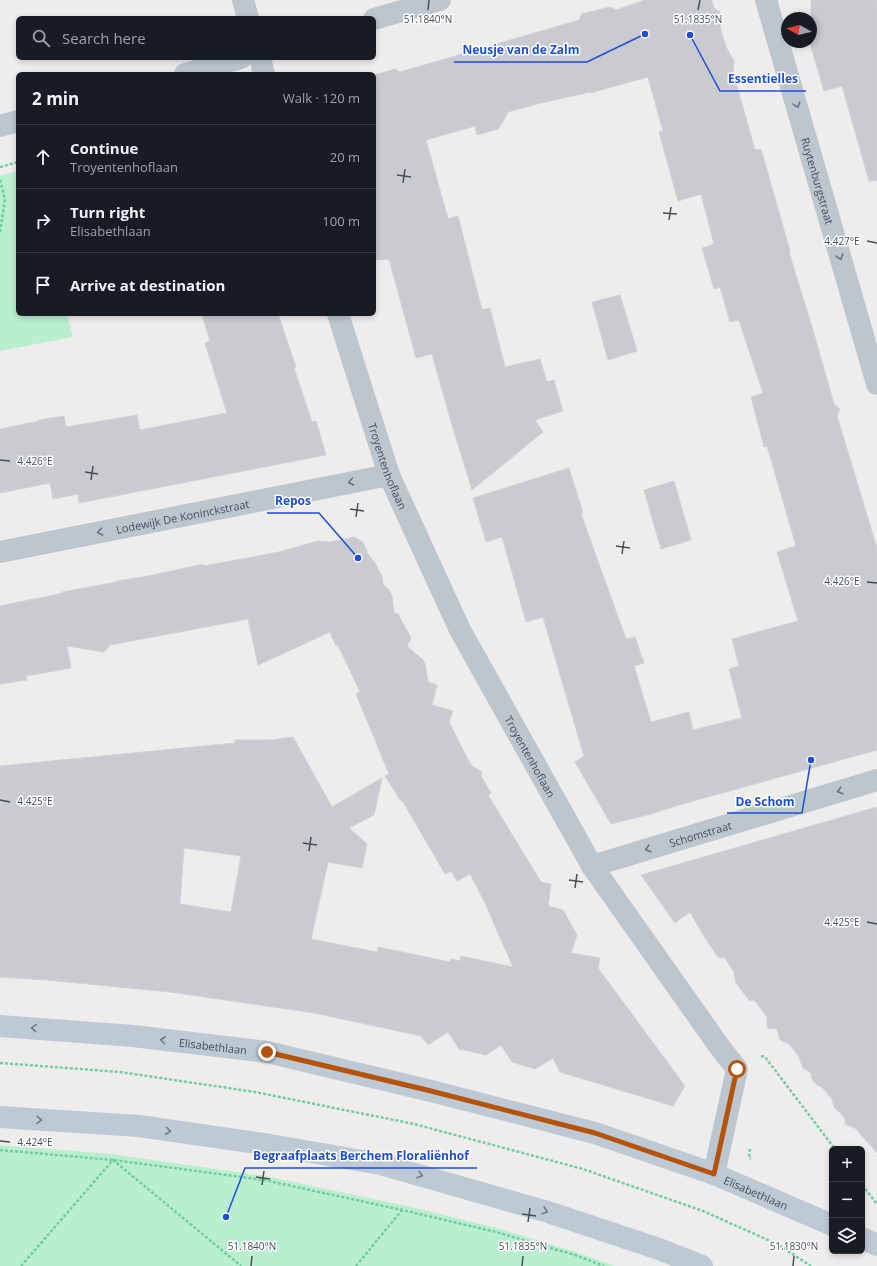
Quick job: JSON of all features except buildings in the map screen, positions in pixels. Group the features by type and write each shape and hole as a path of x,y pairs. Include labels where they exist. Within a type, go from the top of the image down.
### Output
{"main road":[{"name":"Elisabethlaan","path":"0,1026 133,1036 267,1052 427,1090 595,1133 714,1174 829,1224"},
{"path":"0,1117 139,1126 270,1145 380,1164 548,1212 659,1249 702,1266"},
{"path":"865,1239 877,1245"}],"street":[{"path":"243,0 247,16"},
{"path":"376,18 440,0"},
{"name":"Ruytenburgstraat","path":"766,0 877,384"},
{"path":"192,72 234,60"},
{"path":"260,60 264,72"},
{"path":"0,126 16,122"},
{"name":"Troyentenhoflaan","path":"339,316 389,475 460,630 592,866 719,1046 737,1069 714,1174"},
{"name":"Lodewijk De Koninckstraat","path":"0,552 389,475"},
{"name":"Schomstraat","path":"592,866 877,780"}],"path":[{"path":"0,167 16,163"},
{"path":"0,180 5,199 0,232"},
{"path":"719,1046 765,1057 833,1146"},
{"path":"764,1064 765,1057"},
{"path":"0,1063 120,1072 255,1092 414,1124 583,1169 696,1208 777,1244 810,1266"},
{"path":"751,1142 749,1158 756,1161"},
{"path":"0,1150 113,1160 264,1180 496,1232 604,1266"},
{"path":"21,1266 113,1160"},
{"path":"113,1160 241,1266"},
{"path":"865,1189 877,1204"},
{"path":"356,1266 402,1210"}],"green space":[{"path":"16,172 16,316 68,316 73,337 0,351 0,176"},
{"path":"0,1145 111,1154 265,1176 407,1206 497,1228 576,1252 615,1266 0,1266"}],"place":[{"name":"Neusje van de Zalm","path":"645,34"},
{"name":"Essentielles","path":"690,35"},
{"name":"Repos","path":"358,558"},
{"name":"De Schom","path":"811,760"},
{"name":"Begraafplaats Berchem Floraliënhof","path":"226,1217"}],"route":[{"path":"267,1052 427,1090 595,1133 714,1174 737,1069"}]}
